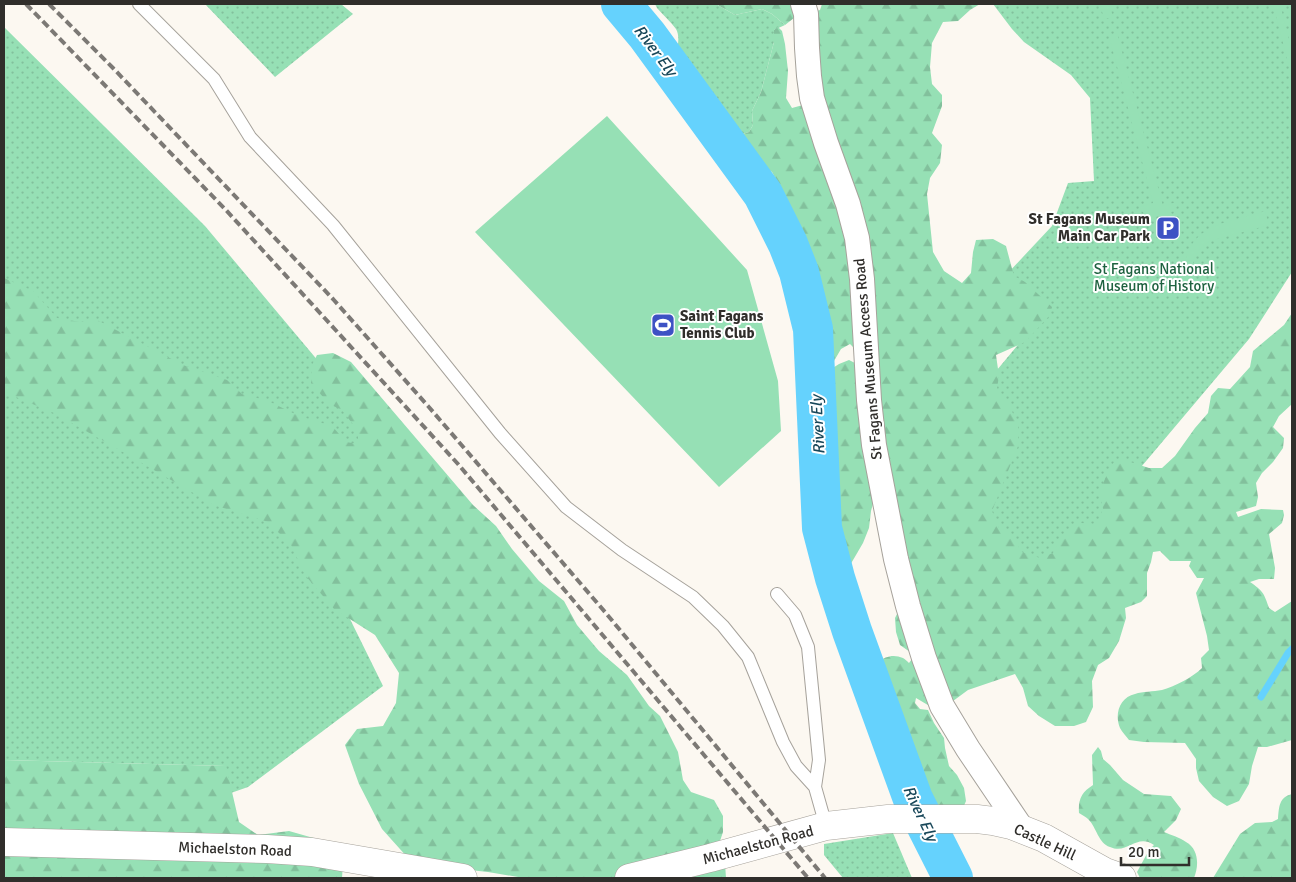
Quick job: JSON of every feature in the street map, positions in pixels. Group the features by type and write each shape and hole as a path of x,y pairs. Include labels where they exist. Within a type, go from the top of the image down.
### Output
{"street":[{"name":"St Fagans Museum Access Road","path":"807,7 806,48 812,98 848,204 857,238 862,279 869,400 874,445 896,559 908,606 924,658 942,706 968,750 1022,829"},
{"name":"Michaelston Road","path":"629,878 826,826 888,818 965,819"},
{"name":"Castle Hill","path":"965,819 993,820 1022,829 1044,838 1105,872 1122,878"},
{"name":"Michaelston Road","path":"4,842 267,849 312,852 463,878"}],"lane":[{"path":"139,4 214,79 250,137 333,225 500,434 566,507 622,550 692,597 723,626 748,657 783,742 796,766 815,787"},
{"path":"777,594 795,614 808,647 819,760 815,787 826,826"}],"green space":[{"path":"205,4 341,4 353,14 275,77"},
{"path":"655,4 716,4 735,15 762,9 772,14 785,25 774,30 774,42 761,92 752,111 753,125 749,132 740,135 710,104 705,105 694,95 696,81 688,70 673,61 678,41 676,29"},
{"path":"716,4 796,4 798,11 794,18 785,25 772,14 762,9 735,15"},
{"path":"822,4 980,4 958,21 943,22 932,43 930,67 932,84 942,95 942,106 932,133 942,145 940,163 930,178 927,194 933,252 944,271 962,283 971,273 976,240 993,239 1006,246 1014,276 1025,282 1052,307 1050,315 1025,342 996,355 999,376 997,388 1009,404 1018,426 1018,446 992,511 999,528 1010,534 1022,552 1040,558 1053,553 1061,537 1080,523 1097,524 1103,509 1100,493 1108,470 1115,461 1124,460 1149,468 1162,468 1175,456 1208,413 1211,396 1218,388 1230,389 1250,367 1253,351 1284,325 1292,313 1292,404 1279,416 1273,427 1284,438 1283,448 1256,483 1258,497 1256,506 1236,512 1238,517 1261,509 1283,510 1282,523 1269,534 1275,568 1274,579 1259,579 1250,582 1260,590 1269,608 1275,612 1292,601 1292,740 1267,747 1258,747 1249,784 1239,801 1227,806 1213,797 1199,781 1196,759 1185,743 1129,740 1118,723 1118,712 1125,699 1138,693 1167,689 1189,678 1202,668 1201,658 1209,650 1196,593 1204,578 1197,578 1189,566 1191,561 1170,561 1160,551 1153,552 1147,573 1147,596 1141,602 1125,608 1126,618 1119,641 1109,658 1098,665 1092,681 1093,707 1086,722 1074,726 1055,726 1039,716 1028,706 1023,688 1015,674 968,690 938,711 916,698 915,703 920,709 928,710 944,738 949,766 957,775 964,788 966,801 960,815 934,809 926,800 920,783 903,760 898,746 896,709 876,688 873,677 873,671 879,661 885,658 897,656 909,663 912,659 910,652 900,645 896,632 895,618 900,608 874,500 869,528 863,543 846,572 834,569 824,551 814,524 809,488 812,476 826,461 825,453 810,446 806,430 808,424 834,399 834,392 827,379 828,371 849,360 855,363 859,353 850,344 841,349 834,361 821,359 810,338 819,332 828,321 820,313 800,301 795,285 803,263 811,253 783,193 772,172 760,164 754,172 739,171 731,167 730,142 740,135 749,132 753,125 752,111 761,92 774,42 774,30 778,27 782,31 785,44 788,71 786,98 792,108 803,105 813,12 820,10"},
{"name":"St Fagans National Museum of History","path":"993,4 1292,4 1292,272 1249,339 1120,492 1120,532 935,666 992,376 1046,311 1007,274 1052,226 1068,183 1094,181 1090,98 1071,75 1024,42"},
{"path":"1100,4 1109,4 1113,17 1104,19"},
{"path":"1273,4 1280,4 1292,52 1292,78"},
{"path":"4,27 205,226 491,567 4,304"},
{"path":"1117,33 1163,206 1177,202 1174,211 1160,215 1146,215 1140,207 1153,203 1109,36"},
{"name":"Saint Fagans Tennis Club","path":"607,116 747,270 778,381 781,431 719,487 475,232"},
{"path":"1265,211 1269,225 1210,241 1199,251 1195,257 1192,271 1198,293 1190,298 1184,269 1188,251 1193,242 1209,229"},
{"path":"4,278 33,291 57,318 80,322 97,320 183,365 227,380 242,394 268,401 299,416 332,426 346,442 358,444 358,431 342,410 329,404 311,383 312,365 317,355 333,353 351,362 473,505 496,526 512,549 539,581 564,601 577,625 599,651 627,675 649,706 660,716 678,752 683,780 691,792 714,800 723,816 723,832 720,841 707,850 644,878 524,878 451,868 408,858 382,829 359,784 345,745 357,729 383,726 396,703 399,673 375,635 334,609 305,575 291,545 268,522 214,505 54,413 4,392"},
{"path":"4,358 290,508 350,619 383,686 248,787 228,794 225,766 4,760"},
{"path":"1098,747 1103,759 1123,780 1144,794 1171,796 1181,809 1176,820 1164,832 1183,840 1196,853 1197,868 1194,878 1140,878 1137,872 1149,850 1154,845 1142,841 1122,848 1110,847 1100,839 1088,819 1079,813 1079,804 1082,796 1093,785 1092,755"},
{"path":"4,760 226,766 239,822 258,835 289,831 331,843 343,864 342,878 4,878"},
{"path":"1292,794 1292,878 1213,878 1240,834 1255,823 1272,822 1278,819 1282,800 1284,797"},
{"path":"893,833 912,878 843,878 824,855 824,844"},
{"path":"725,863 726,878 687,878"}],"waterway":[{"name":"River Ely","path":"621,4 647,35 763,194 788,244 799,272 813,329 822,528 835,578 852,631 913,799 953,878"},
{"path":"1261,697 1292,649"}],"railway":[{"path":"26,4 225,209 458,464 808,878"},
{"path":"49,4 113,68 333,299 428,406 605,612 825,878"}],"place":[{"name":"St Fagans Museum Main Car Park","path":"1168,228"},
{"name":"Saint Fagans Tennis Club","path":"663,325"}]}
